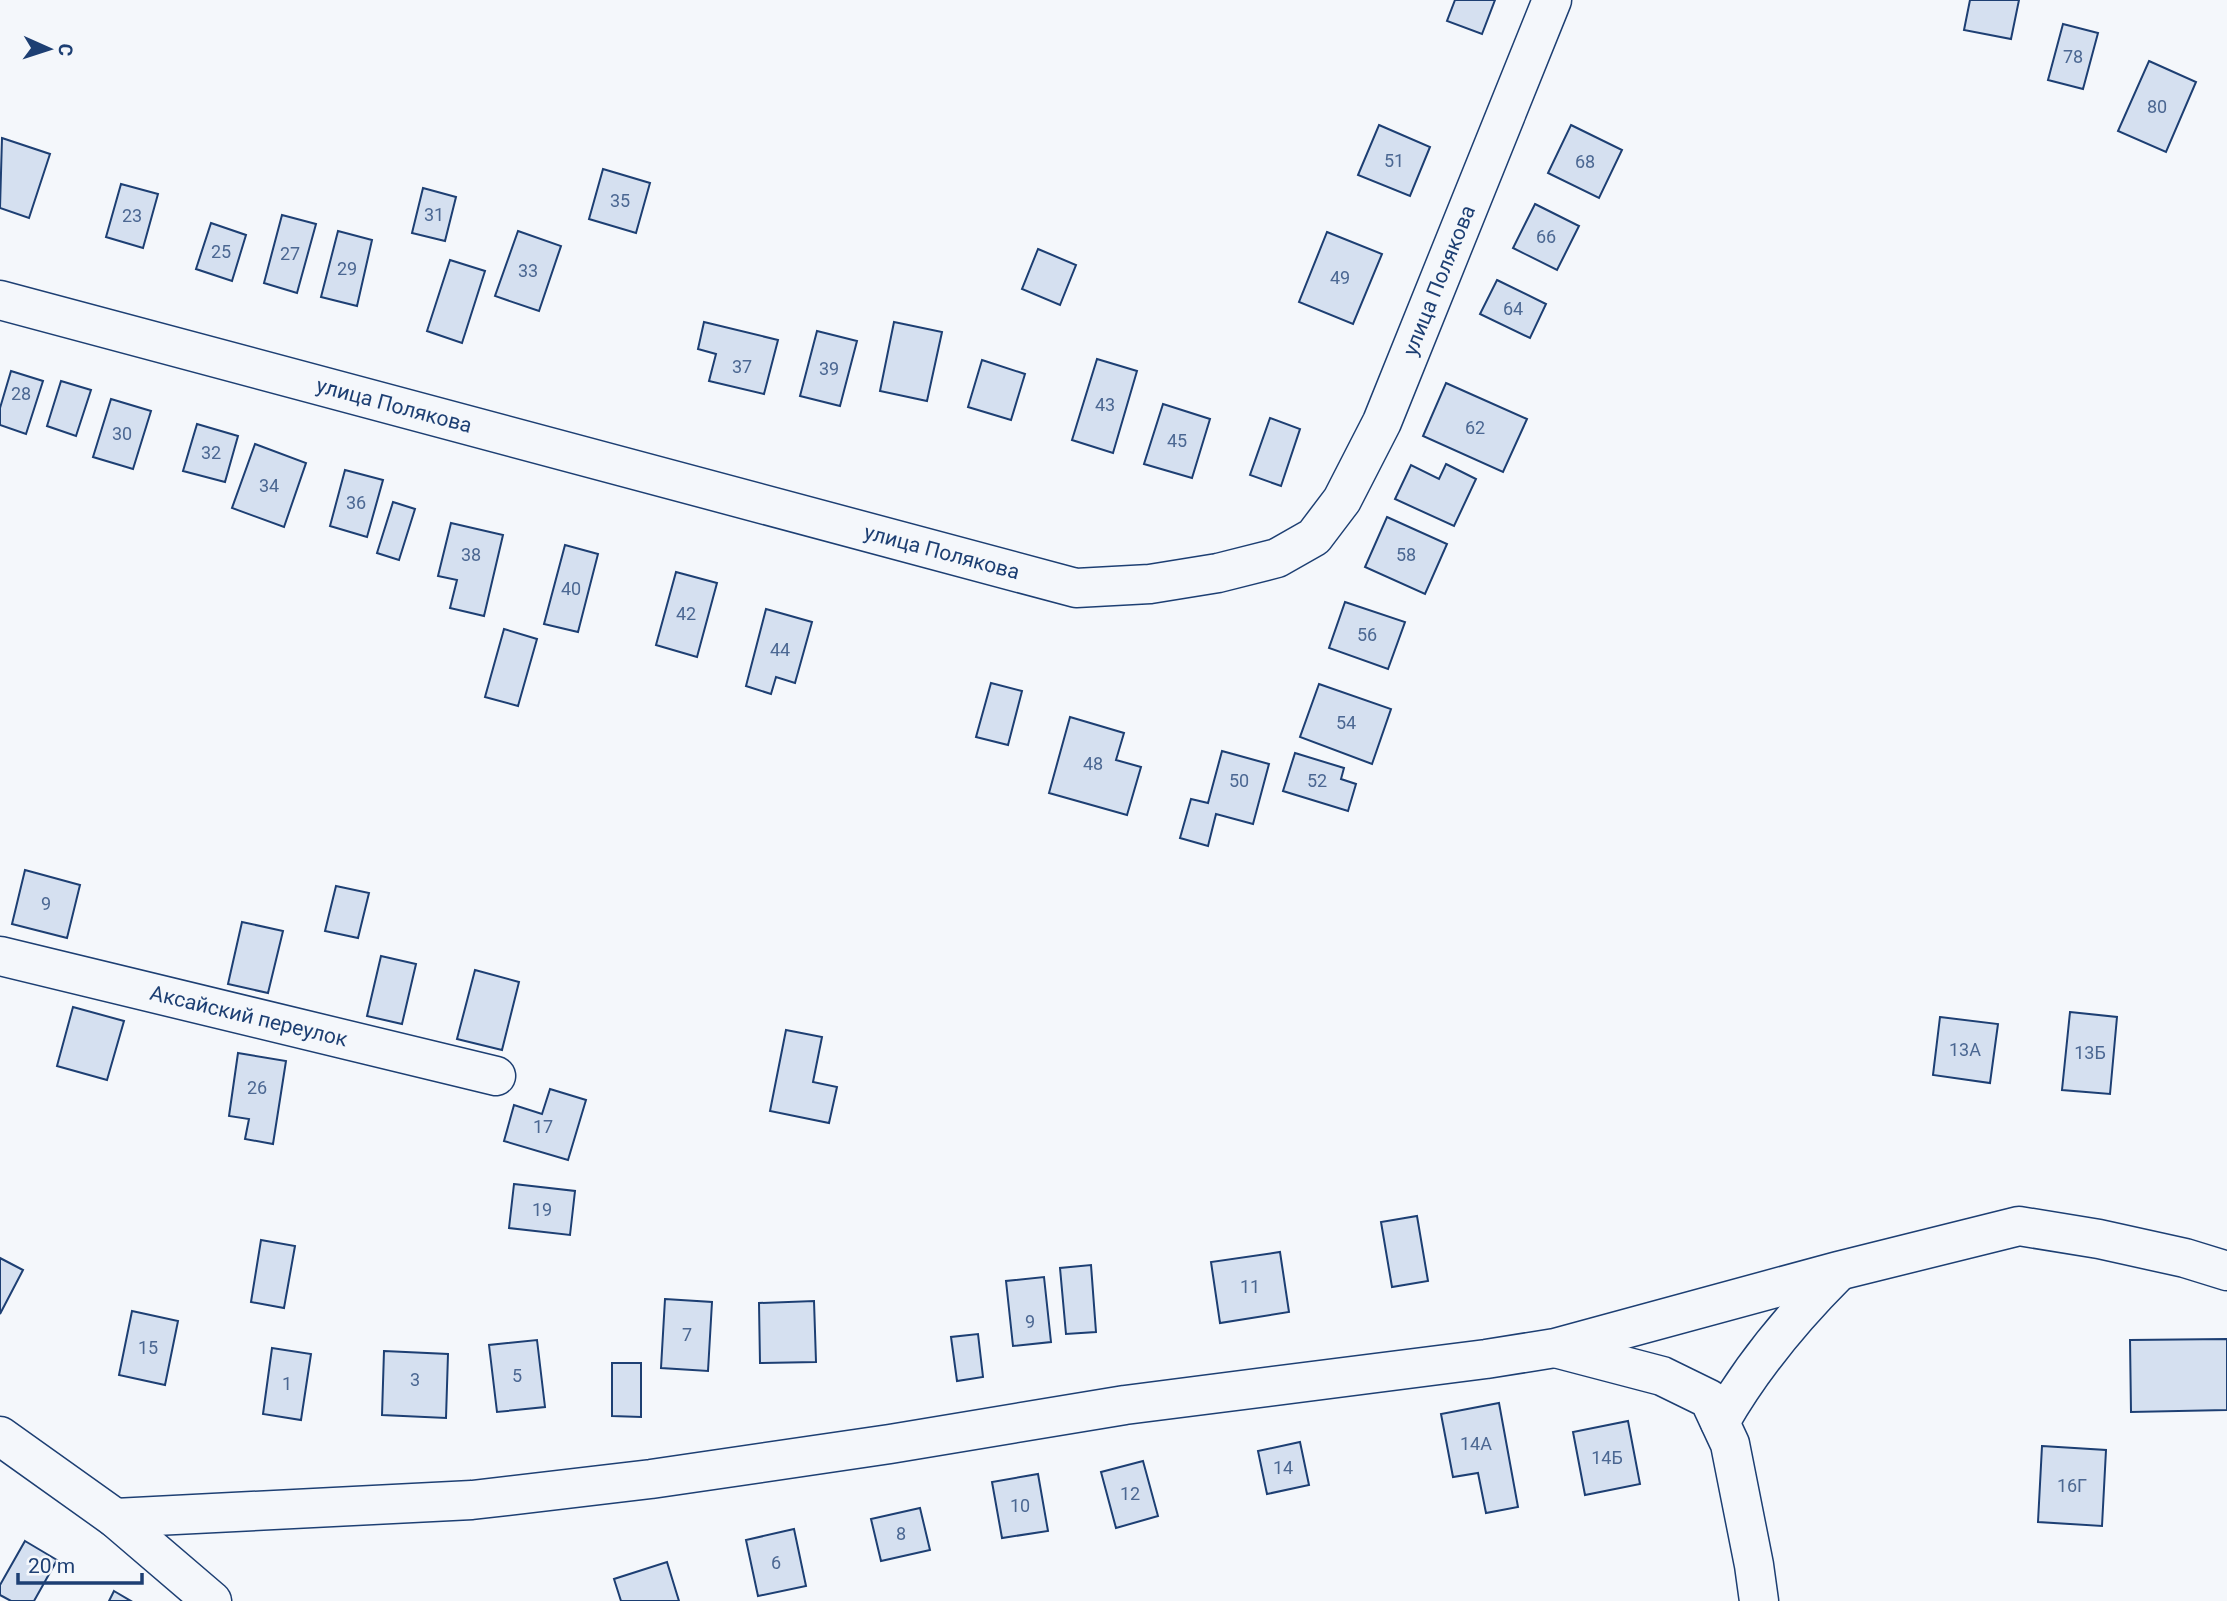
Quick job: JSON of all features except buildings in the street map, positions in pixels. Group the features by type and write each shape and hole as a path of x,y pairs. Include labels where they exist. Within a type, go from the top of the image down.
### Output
{"street":[{"name":"улица Полякова","path":"0,300 1076,588 1150,584 1218,573 1277,558 1314,537 1342,500 1382,422 1552,0"},
{"name":"Аксайский переулок","path":"0,956 496,1076"},
{"path":"116,1518 486,1499 651,1479 890,1444 1125,1405 1486,1359 1555,1348 1838,1271 2019,1226 2099,1239 2185,1258 2227,1271"},
{"path":"1720,1422 1756,1366 1796,1314 1838,1271"},
{"path":"1555,1348 1662,1376 1709,1399 1731,1444 1759,1601"},
{"path":"0,1436 116,1518 212,1601"}]}
